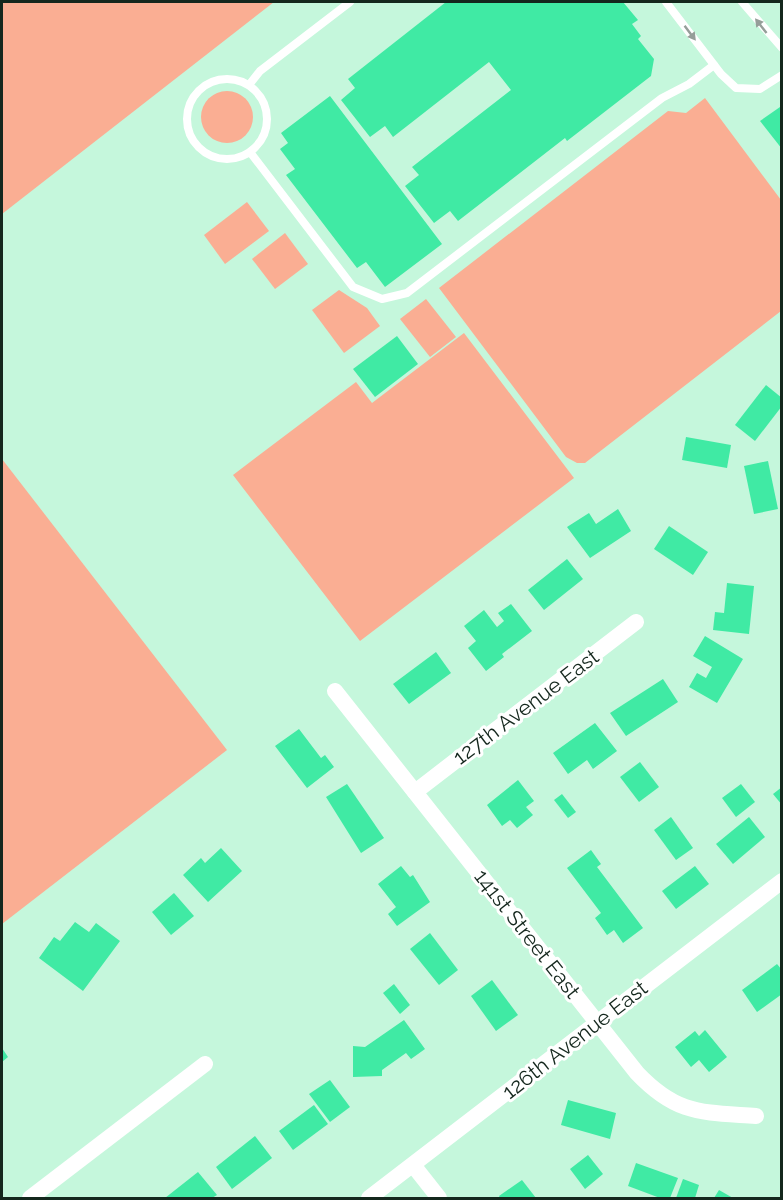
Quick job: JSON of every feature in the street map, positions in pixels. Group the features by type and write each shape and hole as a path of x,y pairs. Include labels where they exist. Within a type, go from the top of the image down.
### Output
{"street":[{"name":"127th Avenue East","path":"415,792 636,622"},
{"name":"141st Street East","path":"335,690 637,1073 666,1100 695,1111 756,1116"},
{"name":"126th Avenue East","path":"369,1198 782,880"},
{"path":"30,1198 205,1064"},
{"path":"413,1165 439,1198"}],"lane":[{"path":"249,85 260,71 350,2"},
{"path":"666,2 714,65 736,88 749,91 760,89 782,75"},
{"path":"742,2 782,48"},
{"path":"250,152 353,287 382,299 406,293 662,98 689,84 714,65"},
{"path":"223,79 237,80 249,85 265,105 267,118 262,137 250,152 226,159 213,157 201,150 193,140 188,127 187,113 191,100 210,82 223,79"}],"shaded area":[{"path":"2,2 274,2 2,214"},
{"path":"227,91 237,93 245,99 251,107 253,117 251,127 245,135 237,141 227,143 217,141 209,135 203,127 201,117 203,107 209,99 217,93"},
{"path":"705,98 781,200 781,311 585,463 577,463 566,457 439,288 668,111 686,113"},
{"path":"247,202 269,231 225,264 204,235"},
{"path":"285,233 308,264 275,289 252,259"},
{"path":"339,290 367,308 380,326 344,353 312,310"},
{"path":"426,299 456,337 430,357 400,319"},
{"path":"464,333 574,478 360,641 233,475 356,382 372,403"},
{"path":"2,459 227,750 2,924"}],"building":[{"path":"446,2 623,2 638,20 632,24 641,36 638,39 654,59 651,76 567,141 565,138 458,221 450,211 434,223 405,186 419,175 412,167 511,90 489,62 393,137 385,126 370,137 341,100 355,88 348,79"},
{"path":"330,96 442,244 385,287 366,262 357,268 286,175 295,169 280,149 288,143 281,133"},
{"path":"780,107 782,109 782,149 760,121"},
{"path":"397,336 418,364 375,397 353,369"},
{"path":"766,385 782,398 782,406 755,441 735,425"},
{"path":"686,437 731,445 727,468 682,460"},
{"path":"768,461 778,509 754,514 744,466"},
{"path":"618,509 631,531 590,558 567,527 589,513 596,524"},
{"path":"669,526 708,552 693,575 654,549"},
{"path":"567,559 583,579 544,610 528,590"},
{"path":"727,583 754,586 749,634 713,630 715,612 724,613"},
{"path":"511,604 532,631 502,654 504,657 486,671 468,648 476,641 464,626 484,610 497,627 504,621 498,613"},
{"path":"705,636 743,659 717,703 689,687 697,673 706,678 712,667 693,656"},
{"path":"436,652 451,673 409,704 393,684"},
{"path":"663,679 678,702 626,736 610,713"},
{"path":"595,723 617,751 593,769 587,760 568,774 553,753"},
{"path":"299,729 321,758 325,755 334,767 307,788 275,746"},
{"path":"640,762 659,787 639,802 620,777"},
{"path":"518,780 534,801 526,807 533,815 517,828 510,820 502,826 487,805"},
{"path":"347,784 384,838 361,853 326,797"},
{"path":"741,784 755,802 736,817 722,798"},
{"path":"782,787 782,805 773,794"},
{"path":"562,794 576,812 568,818 554,800"},
{"path":"671,817 693,848 676,860 654,830"},
{"path":"749,817 765,837 733,864 716,844"},
{"path":"221,848 242,871 208,902 183,875 201,858 205,863"},
{"path":"591,850 601,864 597,867 643,928 623,943 614,930 607,935 595,918 601,913 567,868"},
{"path":"401,866 410,877 413,875 430,902 397,926 388,914 396,907 378,884"},
{"path":"695,866 709,884 676,909 662,891"},
{"path":"174,893 194,916 171,935 152,912"},
{"path":"75,922 89,932 96,923 120,941 83,991 39,958 54,937 60,941"},
{"path":"430,933 458,970 439,985 410,949"},
{"path":"777,964 782,970 782,994 757,1012 742,990"},
{"path":"492,980 518,1015 496,1031 471,996"},
{"path":"394,984 410,1005 400,1014 383,993"},
{"path":"404,1020 425,1049 411,1059 406,1053 382,1070 382,1076 353,1077 353,1046 365,1047"},
{"path":"705,1030 727,1057 709,1072 699,1060 691,1067 675,1047 695,1031 699,1036"},
{"path":"2,1048 8,1057 2,1062"},
{"path":"330,1080 350,1107 330,1122 309,1094"},
{"path":"568,1100 616,1113 610,1139 561,1125"},
{"path":"314,1105 328,1124 293,1150 279,1131"},
{"path":"255,1136 272,1158 232,1189 216,1167"},
{"path":"588,1155 603,1174 585,1189 570,1169"},
{"path":"636,1163 678,1178 670,1198 660,1198 628,1186"},
{"path":"198,1172 217,1195 212,1198 165,1198"},
{"path":"683,1179 699,1185 695,1198 676,1198"},
{"path":"522,1180 536,1198 500,1198 499,1196"},
{"path":"719,1190 733,1198 714,1198"}]}
